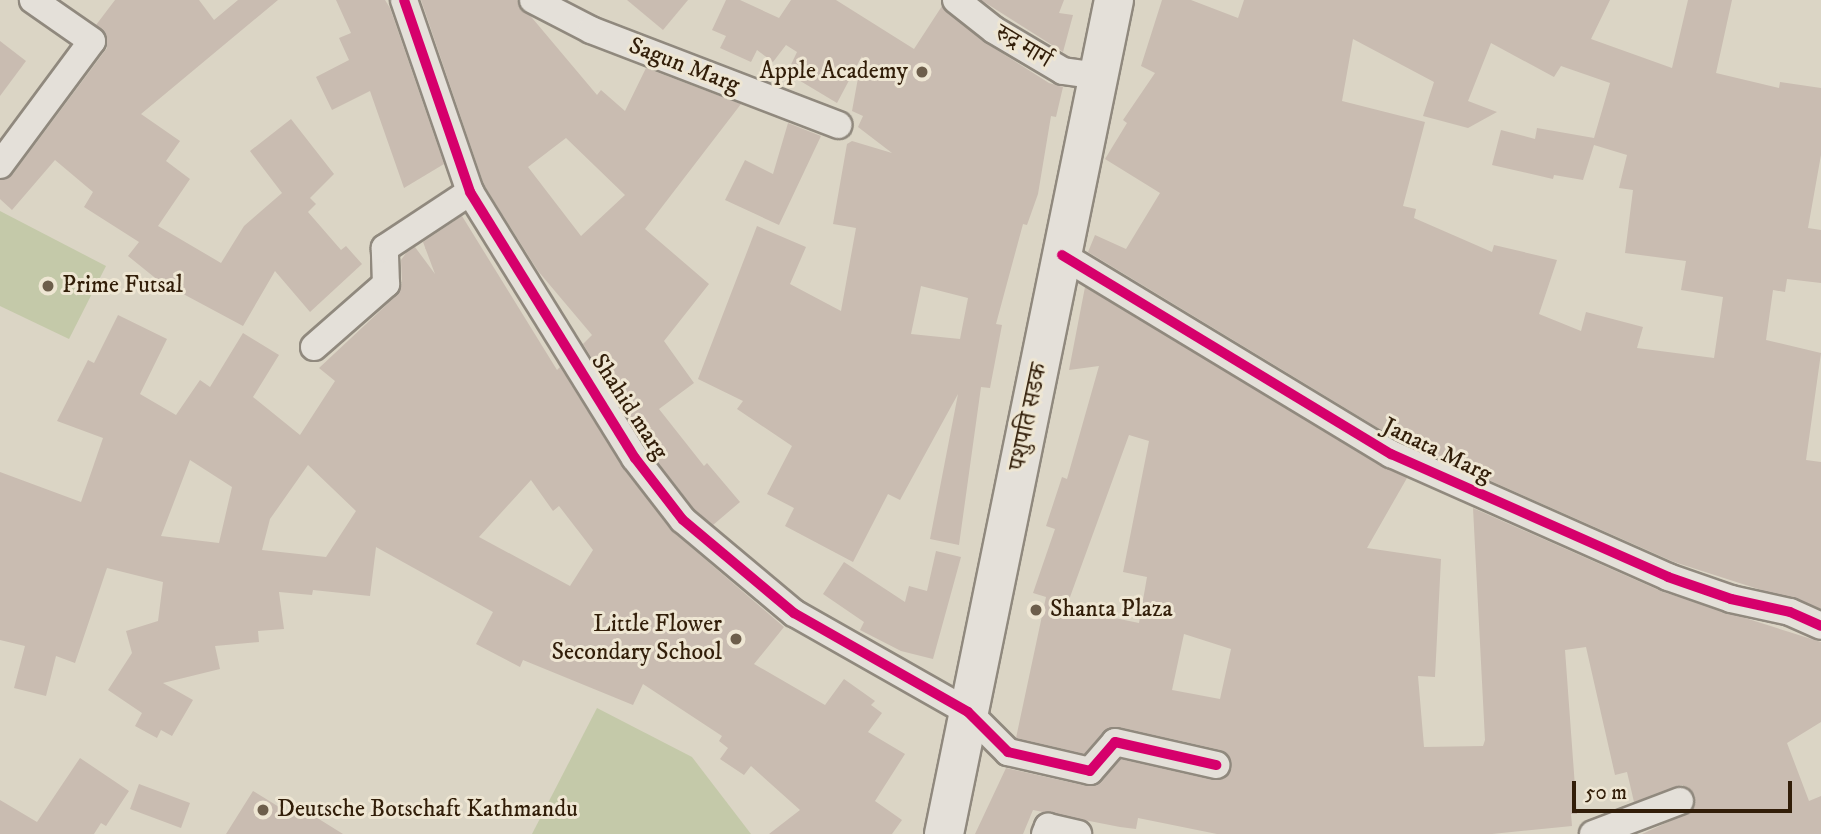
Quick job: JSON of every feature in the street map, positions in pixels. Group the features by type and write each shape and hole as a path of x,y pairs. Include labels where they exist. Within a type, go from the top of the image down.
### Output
{"main road":[{"name":"पशुपति सडक","path":"944,834 1114,0"}],"street":[{"path":"0,165 92,41 33,0"},
{"name":"Shahid marg","path":"404,0 470,192 635,458 683,520 794,613 968,712 1007,752 1090,771 1115,742 1216,765"},
{"name":"Sagun Marg","path":"533,0 591,30 838,125"},
{"name":"रुद्र मार्ग","path":"956,0 993,30 1063,71 1098,76"},
{"path":"314,347 386,284 385,248 470,192"},
{"name":"Janata Marg","path":"1062,255 1391,454 1668,577 1731,599 1790,612 1821,626"},
{"path":"1593,834 1680,801"},
{"path":"1045,834 1048,827 1078,834"}],"green space":[{"name":"Prime Futsal","path":"0,211 106,266 69,339 0,306"},
{"path":"597,708 692,757 751,834 532,834"}],"building":[{"path":"115,0 199,0 214,20 238,0 278,0 141,114 180,141 166,161 190,179 158,226 221,263 244,226 282,193 250,151 291,119 334,174 310,198 316,204 308,212 341,250 346,246 362,264 310,312 275,271 243,326 159,281 128,256 139,242 84,207 93,192 55,160 12,210 0,199 0,180 13,174 107,48 106,34 96,25"},
{"path":"336,0 385,0 390,8 444,164 404,188 370,91 332,110 316,77 349,60 339,38 351,33"},
{"path":"421,0 517,0 597,95 601,90 625,111 646,68 741,104 645,229 709,284 664,341 694,383 659,409 704,466 707,463 740,502 713,525 694,509 648,449 583,344 592,335 538,271 484,185","holes":["566,138 625,195 581,236 528,167"]},
{"path":"627,0 688,0 663,30"},
{"path":"726,0 740,0 779,18 791,0 836,0 914,49 942,6 986,43 1049,83 1063,87 1056,117 1051,116 1038,194 1027,225 1023,224 996,324 1002,325 990,388 981,387 959,545 930,539 958,394 900,500 888,494 853,562 785,526 794,508 767,494 792,446 737,409 743,401 698,379 757,226 806,247 790,284 841,311 856,228 833,224 847,144 852,141 892,153 858,127 863,116 852,111 862,56 837,103 787,73 797,52 786,45 773,62 757,50 751,62 720,48 726,36 712,30","holes":["921,286 968,298 960,339 911,334"]},
{"path":"981,0 1064,0 1059,13 1073,15 1063,52"},
{"path":"1162,0 1191,0 1238,18 1244,0 1610,0 1591,39 1672,68 1688,0 1732,0 1716,73 1779,88 1780,82 1821,88 1821,155 1808,228 1821,230 1821,283 1787,279 1785,292 1773,290 1766,340 1821,353 1806,460 1821,462 1821,609 1674,562 1398,440 1088,252 1095,235 1126,249 1160,193 1105,159 1127,123 1123,120 1155,73 1141,66","holes":["1353,39 1434,82 1423,116 1468,128 1497,112 1468,101 1491,43 1554,77 1561,66 1610,83 1594,138 1537,128 1535,139 1501,130 1492,165 1553,179 1554,175 1583,180 1594,145 1627,155 1619,188 1633,190 1625,253 1686,261 1681,290 1723,297 1714,358 1637,348 1643,327 1586,312 1581,331 1539,314 1557,260 1494,245 1492,252 1414,218 1416,209 1403,206 1425,122 1342,101"]},
{"path":"0,41 26,61 0,96"},
{"path":"788,123 821,136 779,225 725,200 745,160 773,174"},
{"path":"462,216 557,370 560,367 622,466 671,530 784,627 754,664 825,705 844,679 875,701 871,705 882,713 868,732 905,754 875,801 902,820 892,834 769,834 800,810 751,766 744,775 720,759 728,748 719,741 722,736 643,684 633,705 523,660 520,667 476,644 493,612 376,547 370,596 313,590 312,595 279,592 284,629 258,631 259,642 215,646 220,669 163,683 193,700 172,736 161,730 157,738 135,726 142,713 108,690 132,653 126,631 158,621 163,582 107,568 75,663 56,656 46,696 14,688 25,646 0,640 0,472 81,502 103,438 57,421 88,360 94,363 118,315 167,339 140,394 176,415 200,380 210,387 243,333 279,355 253,397 300,435 335,381 319,368 397,295 402,284 401,260 406,253 415,247 435,274 423,242","holes":["190,460 232,487 219,543 161,536","308,465 356,511 326,557 262,550 270,519","531,480 553,511 559,506 593,550 570,586 479,537"]},
{"path":"1085,287 1407,478 1367,548 1441,559 1435,677 1418,676 1424,747 1483,746 1485,740 1473,508 1663,592 1821,642 1821,722 1787,743 1809,801 1821,796 1821,834 1642,834 1692,811 1695,796 1682,785 1634,802 1627,772 1615,775 1586,647 1565,650 1577,814 1571,814 1572,826 1492,834 1217,834 1138,818 1136,829 1033,810 1023,834 975,834 1006,768 1087,786 1101,782 1121,759 1213,780 1227,776 1231,768 1227,754 1220,750 1118,727 1104,731 1084,754 1016,738 1046,597 1033,593 1055,529 1046,526 1062,477 1067,479 1099,366 1069,370","holes":["1129,435 1149,441 1123,572 1147,577 1139,623 1066,608","1184,634 1231,649 1220,699 1172,690"]},
{"path":"936,551 961,557 933,659 901,651 860,630 864,622 823,594 844,562 905,602 909,586 927,591"},
{"path":"80,758 129,791 106,826 101,823 94,834 0,834 0,800 37,822"},
{"path":"139,784 190,803 181,828 130,809"},
{"name":"Deutsche Botschaft Kathmandu","path":"253,791 292,815 298,806 343,834 226,834"}],"cycle path":[{"path":"404,0 470,192 635,458 683,520 794,613 968,712 1008,752 1090,771 1115,742 1216,765"},
{"path":"1062,255 1391,454 1668,577 1731,599 1790,612 1821,626"}],"place":[{"name":"Apple Academy","path":"922,72"},
{"name":"Prime Futsal","path":"48,286"},
{"name":"Shanta Plaza","path":"1036,610"},
{"name":"Little Flower Secondary School","path":"736,639"},
{"name":"Deutsche Botschaft Kathmandu","path":"263,810"}]}
